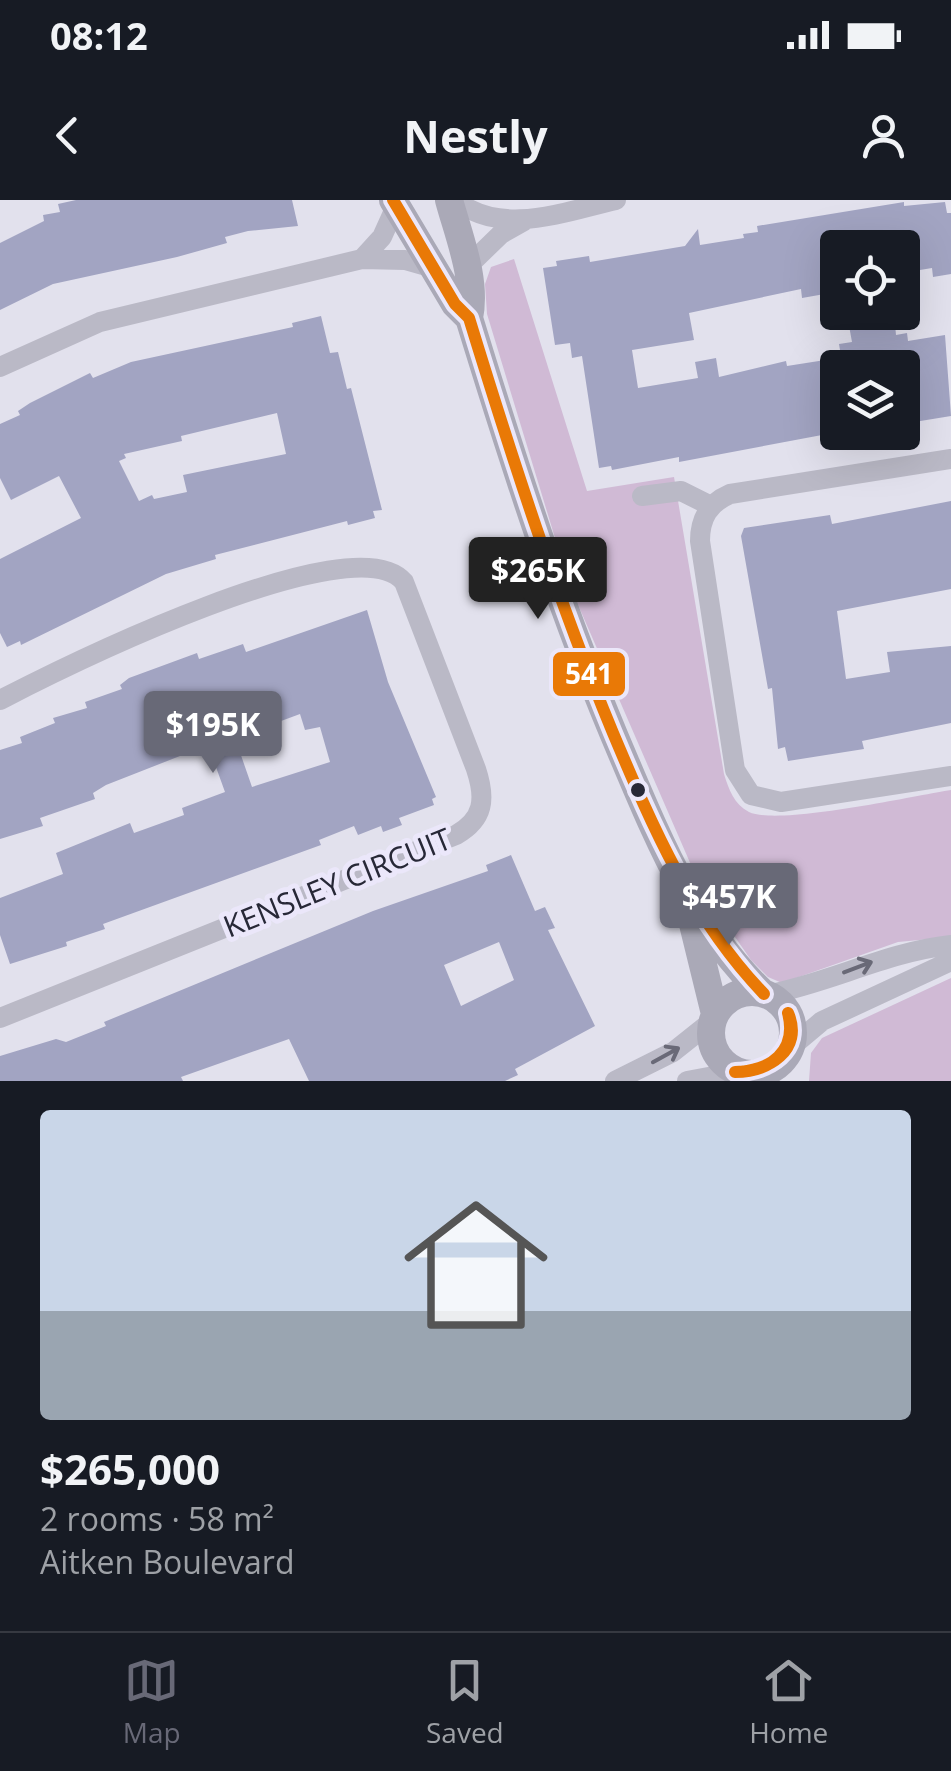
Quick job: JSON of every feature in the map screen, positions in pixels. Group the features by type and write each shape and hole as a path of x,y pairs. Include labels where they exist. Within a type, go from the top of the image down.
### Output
{"main road":[{"path":"452,200 467,267 472,302 469,318"},
{"path":"395,203 469,318 570,628 685,896 713,1017 710,1033 716,1056 741,1076 764,1073 784,1059 791,1048"},
{"path":"685,896 732,964 786,1010 792,1021 791,1048 797,1081"},
{"path":"713,1017 730,998 765,994"}],"street":[{"path":"452,200 482,217 526,220 616,200"},
{"path":"362,259 382,238 395,203"},
{"path":"467,267 501,234 526,220"},
{"path":"0,367 100,322 362,259 405,260 434,268"},
{"path":"951,459 742,492 711,506 704,517 700,541 735,770 744,788 760,799 781,802 951,776"},
{"path":"642,496 680,491 711,506"},
{"name":"KENSLEY CIRCUIT","path":"0,700 94,651 186,612 350,567 383,566 404,582 476,769 482,801 472,826 456,835 0,1018"},
{"path":"765,994 806,987 912,949 951,944"},
{"path":"791,1048 822,1021 951,961"},
{"path":"615,1081 673,1052 713,1017"},
{"path":"687,1081 741,1076"}],"shaded area":[{"path":"514,259 587,491 674,477 724,774 733,796 749,812 787,815 951,790 951,937 898,942 782,983 768,977 751,960 701,888 569,584 487,314 485,284 491,267"},
{"path":"951,978 951,1081 809,1081 811,1053 822,1038"}],"building":[{"path":"76,200 292,200 298,226 248,231 225,237 227,243 177,257 53,284 0,310 0,243 44,221 43,215 60,212 58,204"},
{"path":"904,202 904,206 945,202 947,213 951,213 951,274 933,277 932,268 920,270 920,230 820,230 820,295 802,298 801,289 689,313 694,340 632,350 638,388 698,378 695,362 716,358 719,377 786,361 787,366 820,361 820,435 679,462 679,457 612,470 611,466 599,468 582,356 572,358 570,343 555,345 543,268 557,266 556,261 589,256 590,262 685,246 698,229 700,245 744,238 743,234 758,232 757,226"},
{"path":"321,316 330,353 338,352 382,510 373,511 375,518 348,525 347,521 215,555 216,559 166,574 21,645 20,641 7,647 0,633 0,559 81,518 59,476 11,500 0,478 0,424 20,415 18,411 30,403 90,373 93,378 131,362 293,327 292,323","holes":["277,413 286,454 183,475 187,492 154,499 152,495 139,501 119,461 126,458 124,454 182,441 181,436"]},
{"path":"850,330 896,330 896,335 907,333 908,341 945,335 951,416 920,421 920,350 840,350 839,344 852,342"},
{"path":"951,501 951,589 837,611 846,679 890,672 887,652 951,646 951,723 862,741 864,749 788,761 785,747 778,749 772,688 768,689 741,536 744,528 830,515 832,524"},
{"path":"367,610 388,682 436,797 432,799 434,805 399,818 402,825 383,832 381,826 358,835 354,826 319,840 321,845 103,924 105,929 66,942 67,946 10,964 0,935 0,898 63,874 56,853 130,823 134,833 184,815 182,808 225,792 208,745 106,785 93,793 95,799 40,818 43,826 0,839 0,750 22,743 20,737 55,723 53,718 87,708 85,702 122,689 120,685 129,678 197,653 199,659 243,644 246,652","holes":["300,714 305,730 320,727 330,762 252,787 235,738"]},
{"path":"511,855 535,911 545,907 555,928 548,930 595,1026 515,1069 518,1075 505,1081 309,1081 289,1039 181,1077 183,1081 0,1081 0,1056 56,1039 66,1042 106,1026 104,1022 373,911 488,871 486,865","holes":["499,942 514,980 461,1006 444,965"]}],"transit line":[{"name":"541","path":"393,200 455,304 469,318 554,579 643,803 695,904 764,994"},
{"name":"541","path":"735,1072 759,1068 780,1056 791,1038 788,1013"},
{"name":"541","path":"735,1072 759,1068 778,1057 789,1038 788,1013"}]}
